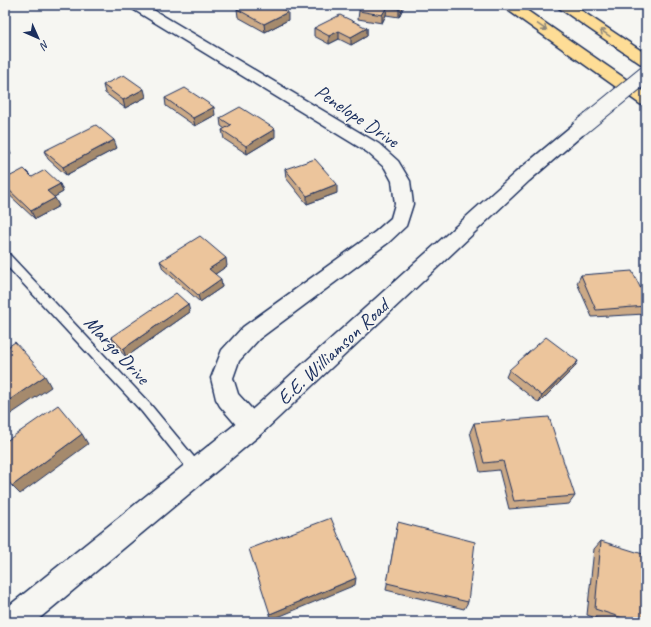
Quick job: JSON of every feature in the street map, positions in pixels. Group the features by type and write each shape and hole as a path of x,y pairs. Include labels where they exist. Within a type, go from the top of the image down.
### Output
{"highway":[{"path":"510,5 646,101"},
{"path":"564,5 646,61"}],"street":[{"name":"Penelope Drive","path":"136,5 373,148 392,165 401,181 404,204 399,221 382,237 251,333 230,356 222,378 228,399 252,426"},
{"name":"E.E. Williamson Road","path":"12,622 198,472 252,426 522,177 646,74"},
{"path":"5,612 12,622"}],"lane":[{"name":"Margo Drive","path":"5,257 146,408 198,472"}],"building":[{"path":"245,5 274,5 288,12 264,24 237,9"},
{"path":"362,5 401,5 399,9 387,7 382,15 359,11"},
{"path":"340,15 367,28 351,37 339,31 329,36 314,28"},
{"path":"124,75 144,89 123,100 103,85"},
{"path":"185,88 214,107 193,118 165,98"},
{"path":"240,107 275,129 246,146 222,130 231,125 220,118"},
{"path":"96,125 114,140 63,167 44,151"},
{"path":"315,159 337,184 307,196 285,169"},
{"path":"24,169 32,177 45,170 60,184 47,191 55,198 31,211 5,186 5,179"},
{"path":"200,236 226,258 209,269 221,279 198,295 160,261"},
{"path":"632,271 646,299 646,306 596,310 581,275"},
{"path":"176,293 188,304 123,349 111,337"},
{"path":"546,337 578,361 542,396 509,370"},
{"path":"15,342 45,376 5,403 5,349"},
{"path":"58,405 82,434 12,486 5,476 5,442"},
{"path":"549,417 575,496 514,501 503,461 484,463 474,423"},
{"path":"331,518 356,578 270,614 249,549"},
{"path":"398,522 475,542 468,602 387,583"},
{"path":"601,541 646,555 646,622 635,622 595,609"}]}
